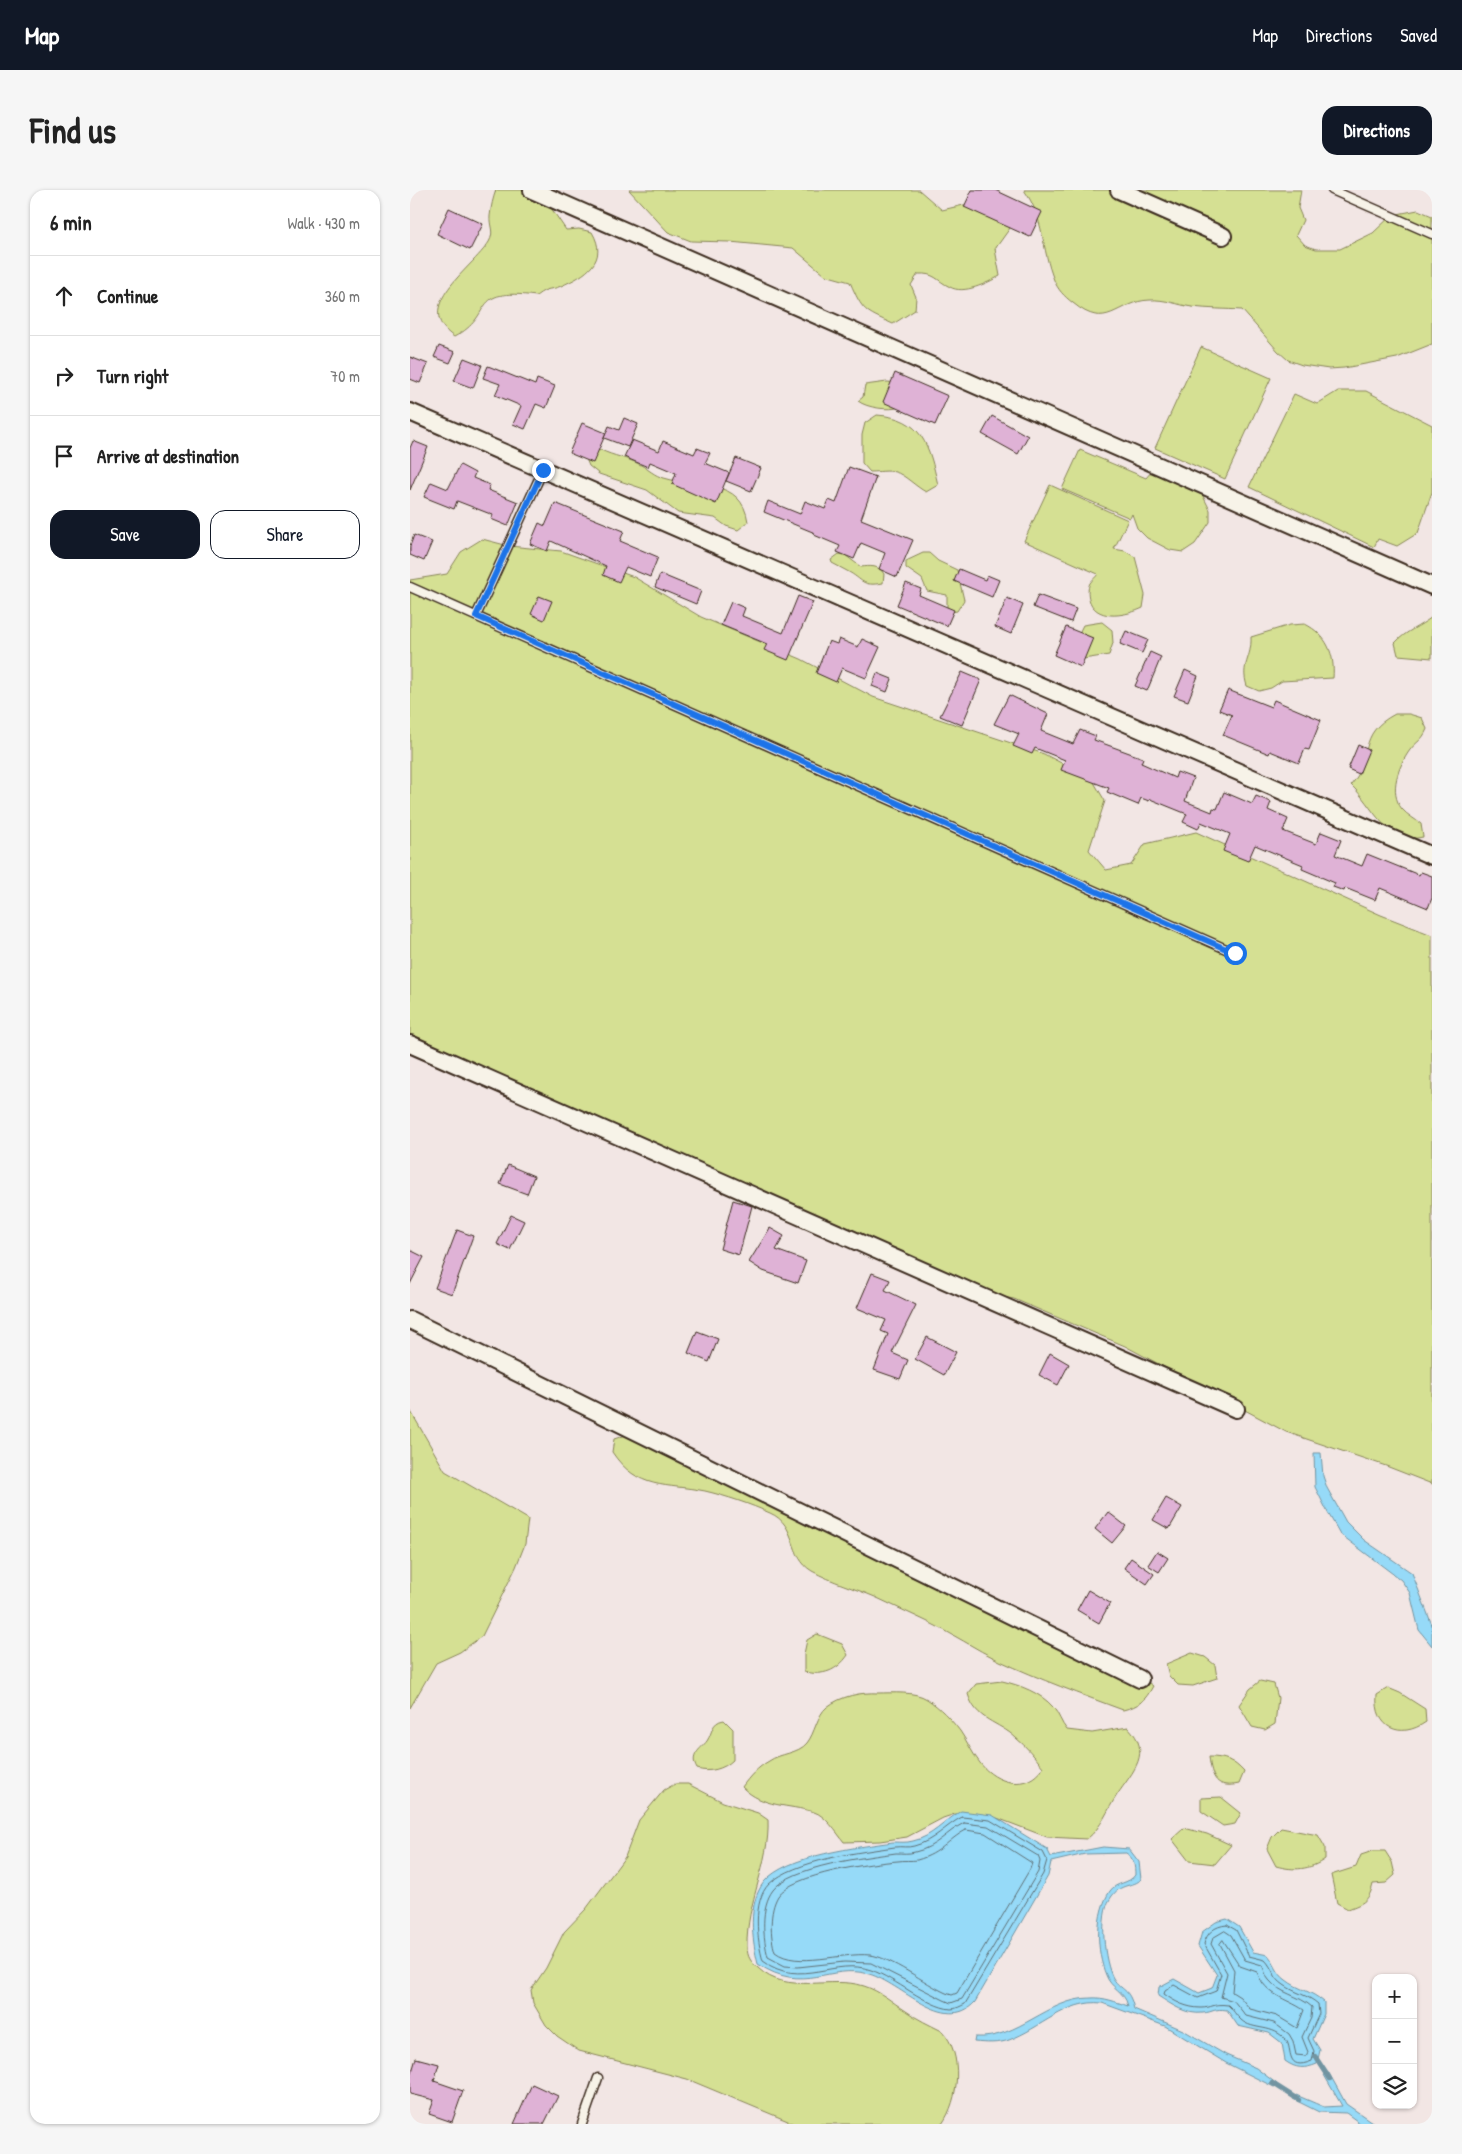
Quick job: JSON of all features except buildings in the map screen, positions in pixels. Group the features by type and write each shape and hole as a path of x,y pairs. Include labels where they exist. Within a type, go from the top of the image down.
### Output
{"street":[{"path":"532,190 1432,586"},
{"path":"1118,190 1223,236"},
{"path":"410,412 1432,856"},
{"path":"410,1044 1236,1409"},
{"path":"410,1320 1140,1679"}],"lane":[{"path":"1332,190 1432,234"},
{"path":"476,616 543,470"},
{"path":"410,587 1235,953"},
{"path":"582,2124 598,2078"}],"green space":[{"path":"496,190 534,190 541,200 551,208 566,230 579,229 592,232 597,242 598,251 596,259 592,266 579,277 536,296 514,294 491,299 467,329 454,337 442,325 439,313 441,301 449,288 489,242 492,235 490,213"},
{"path":"629,190 919,190 942,210 968,204 1009,215 1010,228 995,249 1000,276 989,282 962,290 950,287 932,276 918,274 911,285 916,297 915,310 893,324 870,313 858,299 850,282 825,275 793,248 730,242 691,241 668,232"},
{"path":"1024,190 1301,190 1298,208 1303,220 1296,235 1305,245 1316,249 1340,249 1373,233 1392,215 1418,210 1432,216 1432,344 1397,358 1329,369 1302,365 1288,360 1242,310 1210,309 1150,300 1129,305 1112,313 1095,315 1073,303 1059,290 1050,268 1036,212"},
{"path":"1201,347 1271,378 1225,479 1155,448"},
{"path":"887,382 902,383 900,407 890,409 879,408 858,401 863,397 865,385"},
{"path":"1338,391 1366,391 1432,425 1432,492 1418,533 1397,546 1378,539 1374,547 1249,487 1294,394 1317,404"},
{"path":"877,415 892,417 914,428 927,447 938,485 926,492 899,473 889,471 870,472 862,463 862,435 865,423"},
{"path":"601,450 641,465 661,477 703,484 727,491 737,498 744,508 748,522 738,530 726,526 715,518 678,513 647,490 599,474 589,466 584,454"},
{"path":"1080,450 1146,478 1152,471 1199,488 1210,510 1210,522 1195,544 1183,552 1170,550 1147,538 1137,528 1132,514 1130,518 1062,489"},
{"path":"1050,485 1128,520 1114,549 1125,551 1135,557 1145,595 1143,608 1130,613 1114,615 1100,612 1090,602 1088,592 1090,583 1098,574 1024,541"},
{"path":"482,539 509,546 561,551 634,577 701,617 801,659 873,697 1044,754 1092,779 1105,801 1089,850 1106,870 1131,865 1145,844 1196,832 1381,915 1432,935 1432,1484 1386,1466 1286,1432 1125,1346 1014,1299 966,1290 451,1059 410,1035 410,580 447,574 461,552"},
{"path":"923,553 929,553 938,561 957,570 964,600 957,611 951,612 947,608 947,595 927,591 922,579 906,568 906,561"},
{"path":"839,554 845,555 861,567 871,566 880,569 884,574 883,583 870,584 863,582 853,574 832,563 831,560"},
{"path":"1432,617 1432,658 1398,655 1395,643"},
{"path":"1102,622 1112,630 1113,643 1109,655 1083,659 1077,637 1083,625"},
{"path":"1305,624 1313,628 1328,646 1333,661 1333,678 1282,681 1271,688 1259,691 1247,686 1245,667 1250,651 1251,637 1290,625"},
{"path":"1395,714 1409,714 1422,718 1427,729 1402,763 1395,787 1398,802 1404,811 1421,824 1423,837 1410,838 1390,830 1381,822 1351,785 1358,775 1370,738 1383,722"},
{"path":"410,1410 445,1471 528,1519 525,1544 516,1567 482,1636 460,1652 436,1663 410,1708"},
{"path":"626,1435 1083,1642 1131,1669 1153,1686 1141,1702 1123,1710 1000,1661 926,1621 812,1571 799,1558 785,1525 779,1518 770,1513 721,1495 654,1483 632,1473 622,1465 612,1452 614,1439"},
{"path":"817,1634 842,1644 848,1655 839,1665 829,1671 823,1673 804,1672 804,1654 807,1640"},
{"path":"1192,1653 1205,1657 1215,1665 1217,1678 1193,1686 1178,1685 1169,1676 1166,1664"},
{"path":"1002,1681 1023,1687 1048,1702 1067,1730 1092,1733 1128,1727 1135,1736 1139,1745 1140,1754 1138,1762 1100,1824 1087,1839 1047,1837 997,1818 955,1814 943,1818 907,1837 880,1841 844,1842 818,1814 758,1799 742,1787 754,1772 765,1763 773,1758 803,1747 810,1739 821,1715 827,1707 845,1697 872,1693 922,1696 949,1718 963,1735 977,1759 994,1776 1012,1782 1029,1780 1037,1775 1043,1767 1020,1741 976,1710 968,1694 976,1684"},
{"path":"1260,1681 1274,1684 1278,1698 1275,1724 1265,1730 1252,1727 1239,1705 1250,1689"},
{"path":"1388,1688 1400,1693 1425,1709 1426,1722 1407,1730 1391,1728 1384,1723 1377,1706 1377,1695"},
{"path":"724,1720 733,1729 733,1760 725,1766 716,1769 706,1771 697,1769 694,1760 696,1753 707,1741 714,1725"},
{"path":"1209,1757 1228,1760 1240,1768 1244,1772 1239,1784 1225,1785 1216,1780"},
{"path":"675,1784 688,1784 723,1802 758,1813 768,1820 768,1836 748,1930 748,1953 756,1966 769,1976 782,1981 795,1983 851,1983 870,1988 915,2017 942,2031 954,2052 957,2077 952,2103 942,2124 795,2124 687,2079 579,2051 557,2036 546,2025 533,2003 531,1990 546,1968 564,1932 586,1909 625,1857 639,1820 664,1790"},
{"path":"1221,1797 1241,1813 1235,1824 1223,1826 1201,1811 1201,1798"},
{"path":"1184,1828 1207,1834 1231,1845 1215,1864 1189,1861 1172,1839"},
{"path":"1281,1828 1318,1835 1325,1847 1325,1859 1314,1865 1302,1868 1289,1869 1276,1866 1267,1849 1272,1837"},
{"path":"1373,1851 1385,1851 1392,1862 1395,1875 1386,1883 1373,1884 1368,1898 1358,1905 1348,1909 1337,1903 1331,1875 1356,1867 1361,1855"}],"water":[{"path":"1314,1453 1321,1453 1323,1476 1327,1488 1346,1522 1364,1540 1412,1573 1432,1625 1432,1646 1419,1630 1410,1593 1401,1580 1340,1534 1315,1487"},
{"path":"961,1811 992,1815 1047,1849 1051,1857 1103,1847 1129,1849 1139,1862 1141,1879 1114,1893 1107,1906 1104,1927 1105,1950 1113,1978 1128,1993 1134,2009 1183,2030 1226,2055 1256,2068 1277,2084 1274,2087 1226,2063 1165,2026 1102,2003 1089,2003 1065,2010 1020,2035 1005,2041 992,2043 974,2042 975,2037 991,2036 1005,2032 1047,2011 1075,2000 1101,1998 1128,2006 1124,1996 1108,1980 1100,1955 1099,1944 1100,1921 1105,1900 1113,1888 1135,1875 1134,1862 1126,1853 1085,1854 1051,1862 1048,1876 975,2002 963,2011 950,2013 937,2010 923,2004 882,1979 869,1974 841,1972 816,1977 789,1977 774,1973 758,1964 754,1944 753,1911 755,1901 764,1882 775,1873 789,1865 824,1854 920,1839"},
{"path":"1227,1919 1239,1927 1253,1952 1268,1955 1283,1977 1324,2002 1324,2014 1313,2039 1320,2050 1317,2064 1301,2067 1289,2064 1285,2061 1282,2043 1269,2033 1238,2026 1227,2010 1203,2013 1191,2012 1179,2009 1158,1996 1159,1987 1174,1979 1199,1993 1212,1988 1217,1975 1198,1946 1202,1932 1216,1922"},
{"path":"1329,2073 1346,2104 1375,2124 1361,2124 1346,2113 1319,2112 1293,2099 1296,2095 1324,2107 1342,2106 1324,2075"}],"waterway":[{"path":"1315,2056 1330,2079"},
{"path":"1272,2083 1299,2100"}],"route":[{"path":"543,470 476,616 1235,953"}]}
